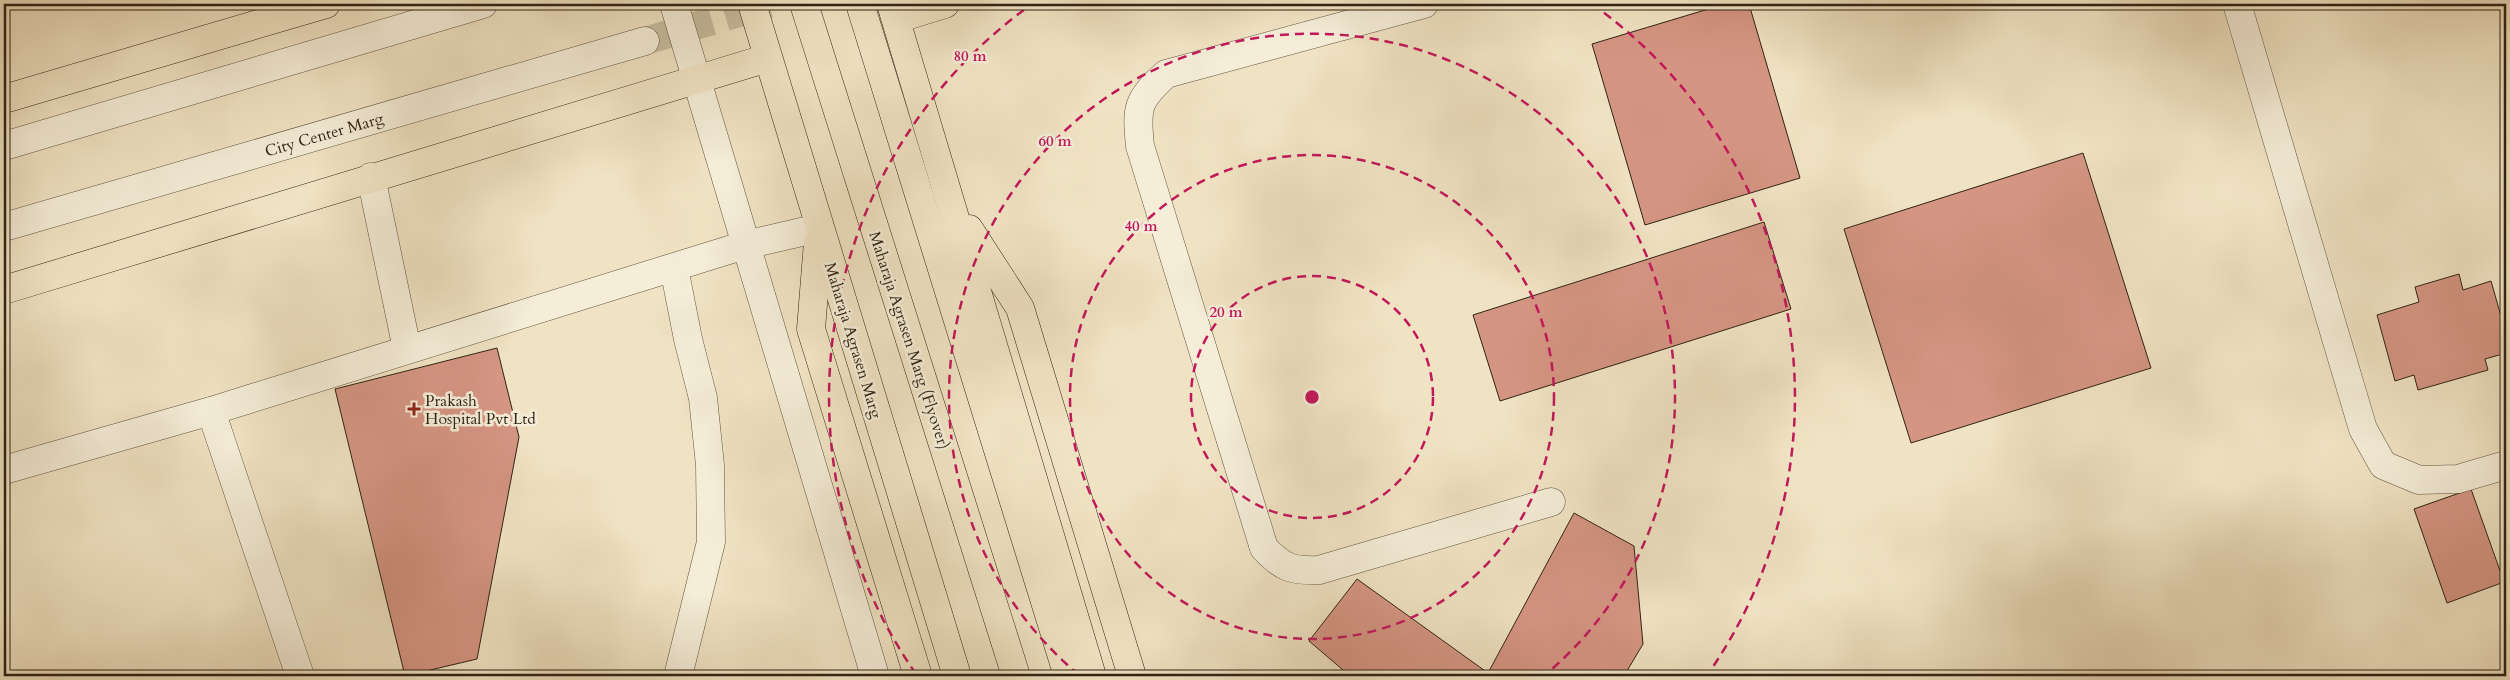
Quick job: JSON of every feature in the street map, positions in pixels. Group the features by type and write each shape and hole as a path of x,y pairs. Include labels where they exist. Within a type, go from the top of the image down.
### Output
{"main road":[{"path":"4,99 326,4"},
{"name":"Maharaja Agrasen Marg","path":"752,4 957,676"},
{"name":"Maharaja Agrasen Marg (Flyover)","path":"804,4 1016,676"},
{"path":"860,4 1068,676"},
{"path":"945,4 894,11 1092,676"},
{"path":"4,290 768,58"},
{"path":"952,203 1020,308 1132,676"},
{"path":"819,228 811,329 918,676"}],"street":[{"path":"4,146 483,4"},
{"path":"674,4 744,245 875,676"},
{"path":"1424,4 1166,74 1146,92 1137,119 1140,146 1264,548 1280,564 1297,571 1319,570 1551,502"},
{"path":"2236,4 2363,430 2384,465 2419,480 2458,479 2506,465"},
{"name":"City Center Marg","path":"4,227 645,41"},
{"path":"371,177 406,349"},
{"path":"4,470 211,411 744,245 819,228"},
{"path":"674,268 688,339 703,398 710,475 711,542 678,676"},
{"path":"211,411 300,676"}],"building":[{"path":"1725,4 1749,4 1800,178 1645,225 1592,44"},
{"path":"2083,153 2151,368 1911,443 1844,229"},
{"path":"1764,222 1791,309 1500,401 1473,315"},
{"path":"2459,274 2463,290 2491,281 2506,334 2506,353 2485,359 2488,370 2418,390 2414,375 2395,381 2377,315 2419,302 2415,287"},
{"path":"497,348 519,437 477,659 405,676 335,389"},
{"path":"2471,489 2504,582 2447,603 2414,509"},
{"path":"1574,513 1634,546 1643,644 1624,676 1350,676 1309,641 1357,579 1488,673"}],"tunnel":[{"path":"645,41 769,4"}],"place":[{"name":"Prakash Hospital Pvt Ltd","path":"414,409"}]}
